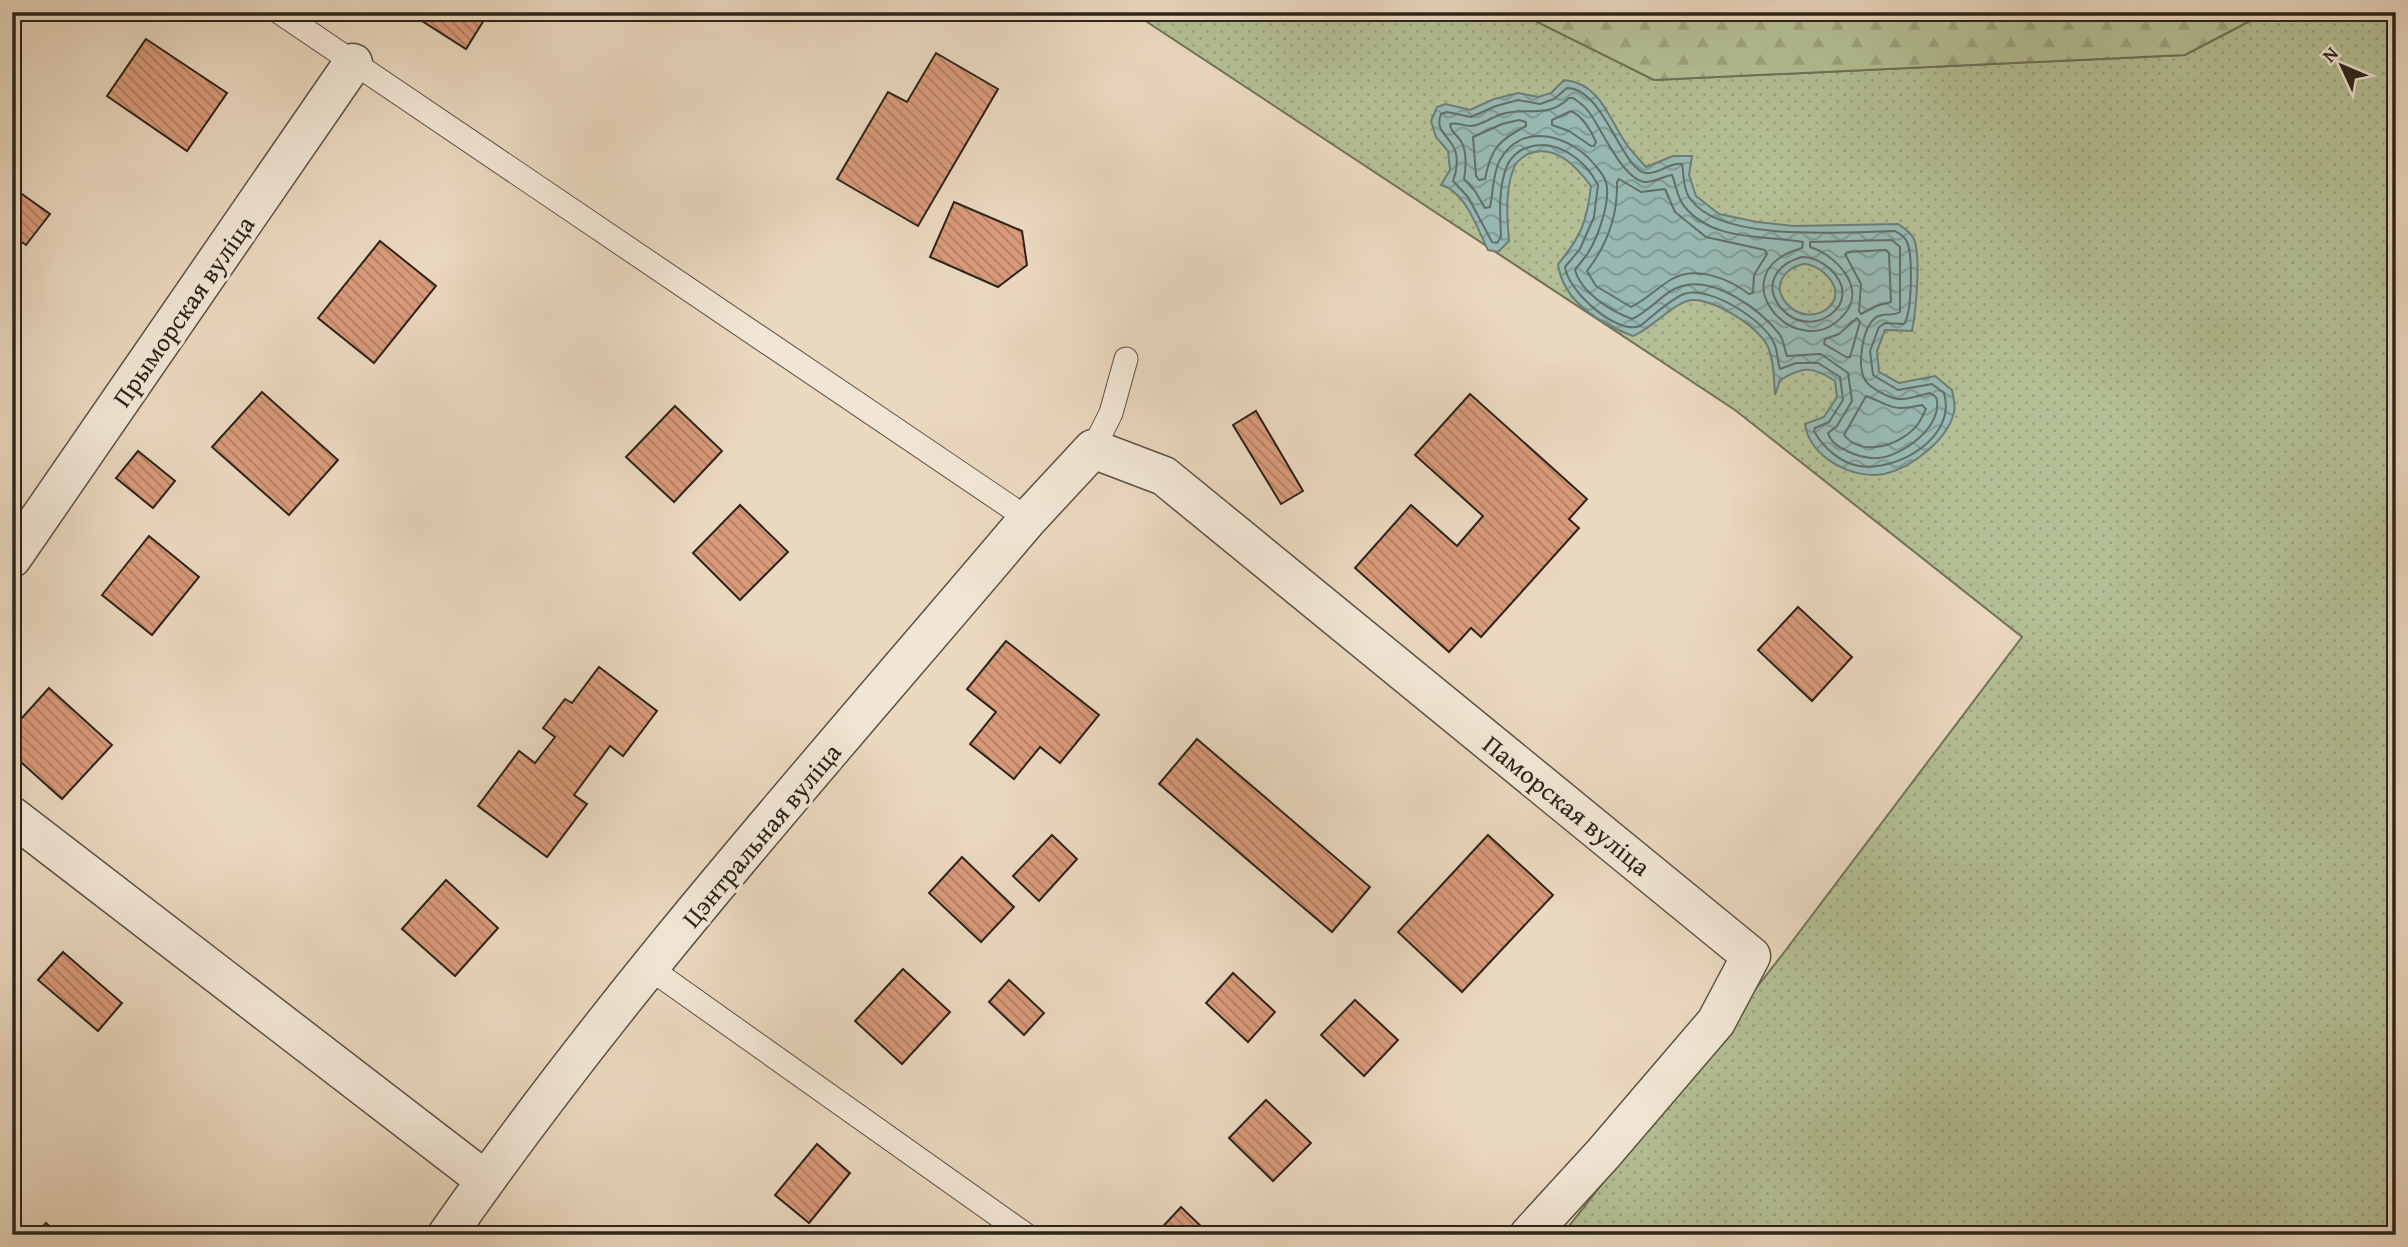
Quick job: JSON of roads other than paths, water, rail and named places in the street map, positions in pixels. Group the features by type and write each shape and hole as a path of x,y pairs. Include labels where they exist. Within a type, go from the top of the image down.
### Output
{"street":[{"name":"Прыморская вуліца","path":"12,558 353,63"},
{"name":"Цэнтральная вуліца","path":"447,1235 485,1180 648,967 1028,519 1093,449"},
{"name":"Паморская вуліца","path":"1093,449 1164,476 1751,956 1716,1022 1603,1154 1529,1235"},
{"path":"12,816 485,1180"}],"lane":[{"path":"279,12 1028,519"},
{"path":"1093,449 1111,413 1126,359"},
{"path":"648,967 1026,1235"}],"water":[{"path":"1564,80 1587,88 1603,104 1627,145 1646,167 1673,156 1692,156 1689,175 1696,196 1719,214 1793,226 1898,224 1909,232 1914,239 1917,258 1912,331 1885,330 1877,351 1879,372 1899,383 1935,376 1952,390 1954,412 1944,433 1927,451 1895,471 1872,475 1846,470 1834,464 1815,447 1805,424 1824,417 1837,397 1835,381 1814,370 1802,370 1780,380 1775,395 1773,364 1768,347 1755,330 1732,314 1707,302 1687,301 1633,336 1596,318 1575,300 1567,289 1558,264 1582,228 1591,186 1572,164 1556,154 1538,151 1528,154 1515,165 1508,196 1509,241 1498,252 1488,250 1464,203 1450,189 1441,185 1450,170 1448,151 1436,137 1431,121 1437,107 1446,104 1470,110 1494,99 1518,93 1538,97 1551,93","holes":["1803,264 1823,272 1832,283 1835,293 1833,302 1818,313 1797,312 1787,304 1780,291 1785,274"]}]}
